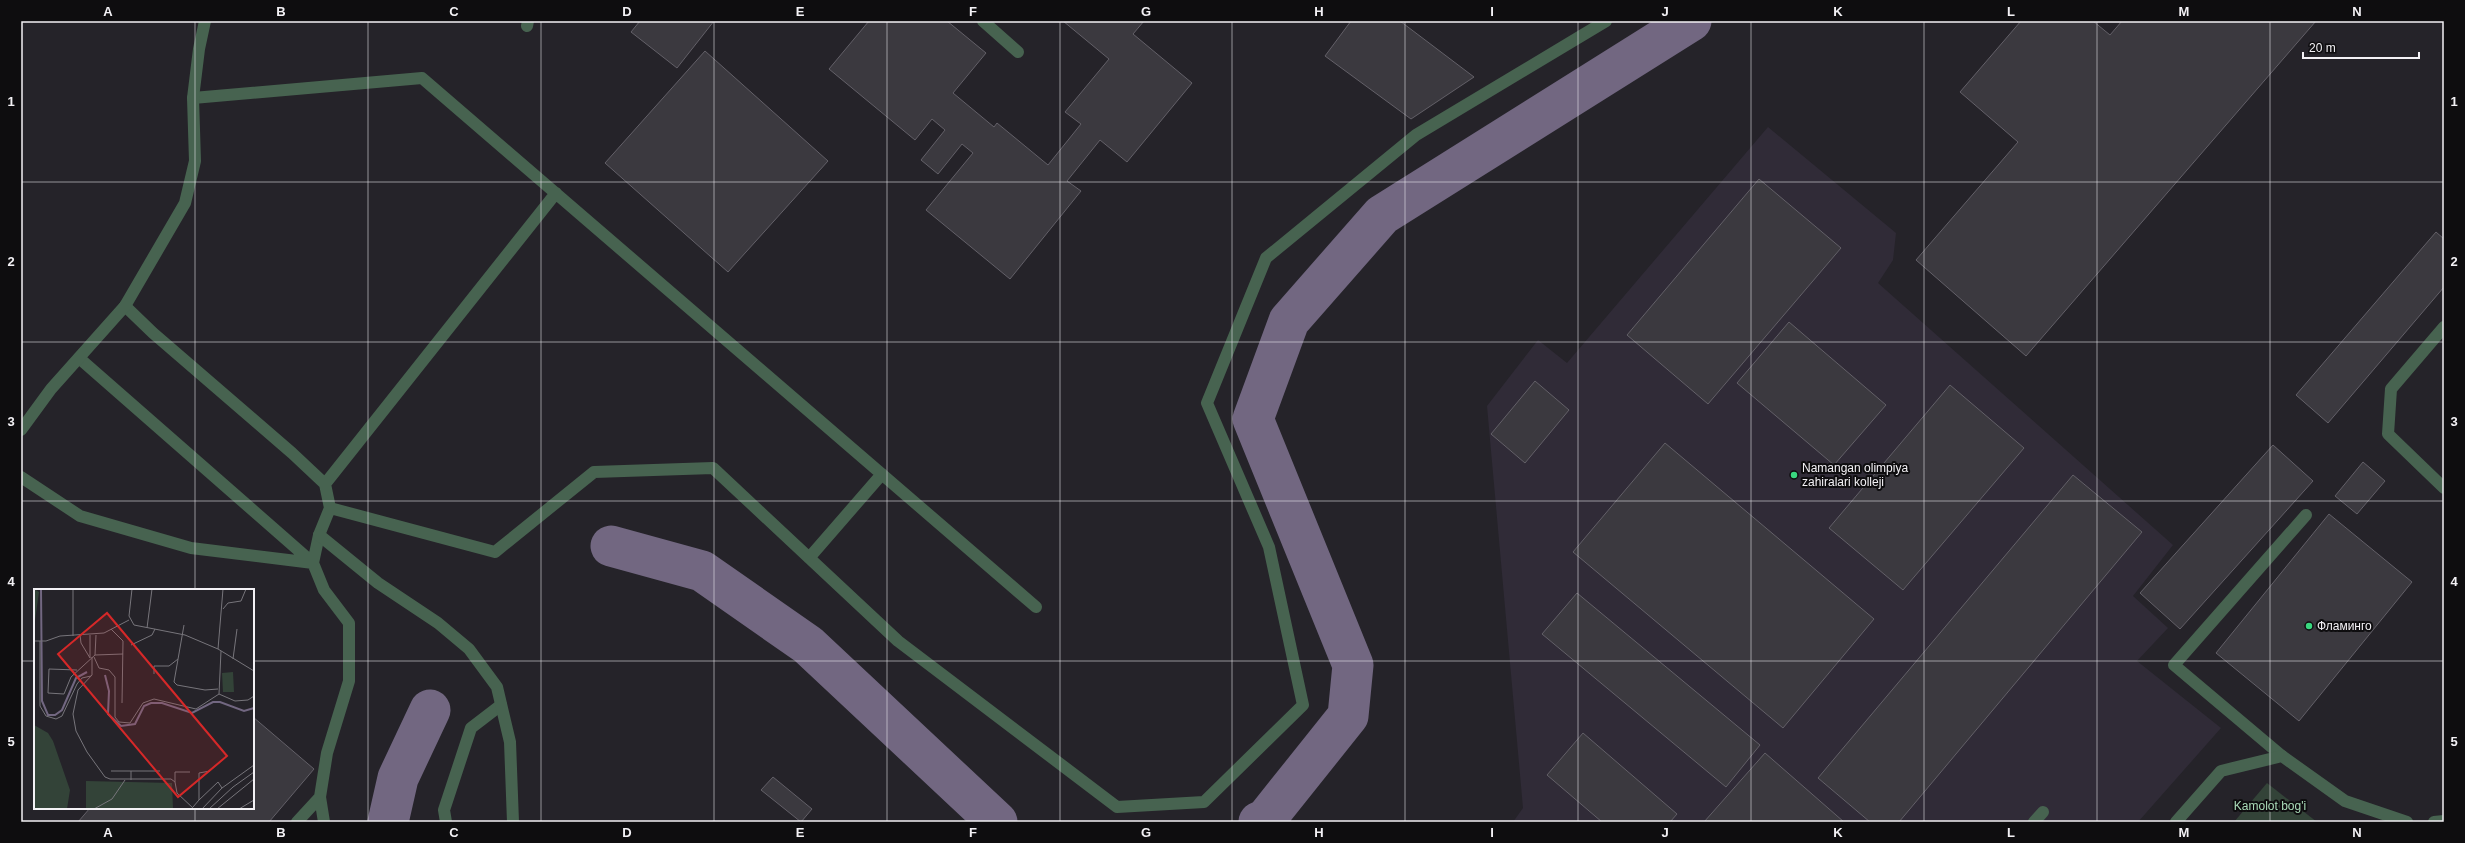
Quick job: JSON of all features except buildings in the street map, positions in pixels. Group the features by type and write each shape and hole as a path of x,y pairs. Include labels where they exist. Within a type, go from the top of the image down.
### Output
{"street":[{"path":"21,430 52,389 126,306 185,203 195,161 193,98 199,49 206,21"},
{"path":"983,21 1018,52"},
{"path":"330,508 495,552 594,472 712,468 898,641 1117,807 1204,802 1303,705 1269,547 1208,403 1266,258 1416,135 1606,21"},
{"path":"193,98 422,78 1036,607"},
{"path":"325,484 556,193"},
{"path":"126,306 153,333 292,453 325,484 330,508 319,536 313,563"},
{"path":"2444,327 2391,389 2388,434 2444,488"},
{"path":"79,358 313,563 324,590 349,623 349,681 327,753 320,797 324,822"},
{"path":"809,558 882,474"},
{"path":"21,477 80,516 191,548 313,563"},
{"path":"2306,515 2174,664 2282,756 2345,801 2407,822"},
{"path":"319,536 378,583 438,623 470,649 497,687 510,742 513,822"},
{"path":"446,822 444,810 471,728 501,705"},
{"path":"2176,822 2221,771 2282,756"},
{"path":"297,822 320,797"},
{"path":"2034,822 2043,812"},
{"path":"2434,822 2444,821"}],"shaded area":[{"name":"Namangan olimpiya zahiralari kolleji","path":"1768,127 1896,233 1893,260 1878,283 2173,545 2133,596 2168,628 2137,661 2221,728 2138,822 1513,822 1523,808 1487,406 1538,340 1567,363"}],"green space":[{"name":"Kamolot bog'i","path":"2267,783 2317,822 2234,822"}],"waterway":[{"path":"1259,822 1265,820 1348,716 1353,665 1253,419 1289,321 1382,215 1691,21"},
{"path":"611,546 702,571 808,645 997,822"},
{"path":"388,822 398,778 430,710"}],"place":[{"name":"Namangan olimpiya zahiralari kolleji","path":"1794,475"},
{"name":"Фламинго","path":"2309,626"}]}
